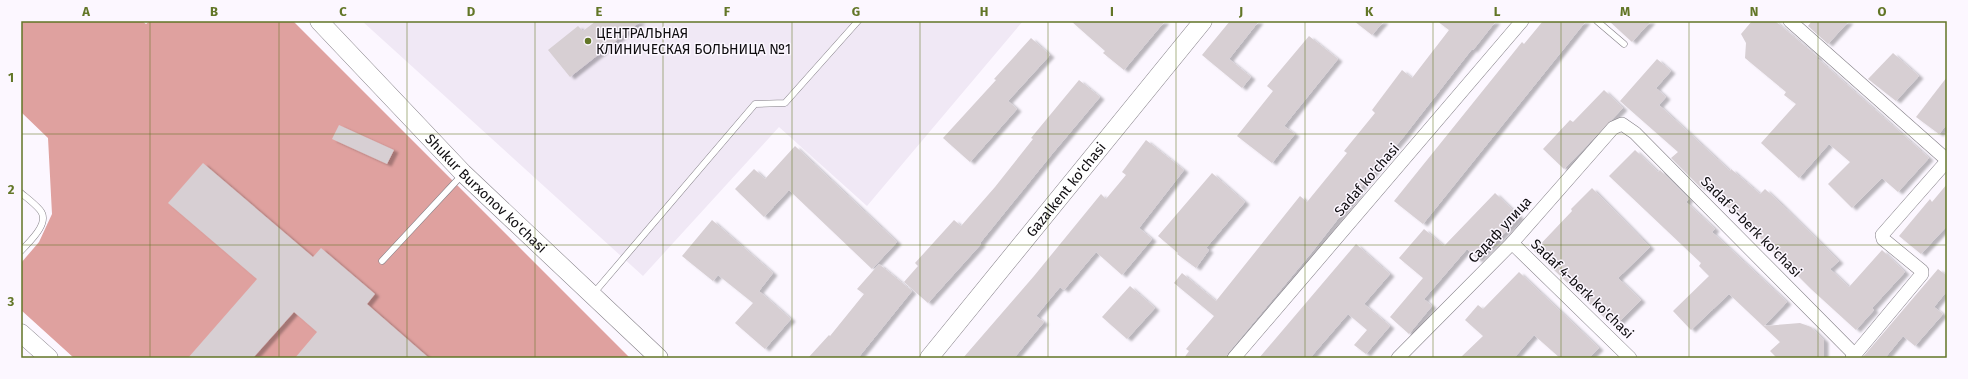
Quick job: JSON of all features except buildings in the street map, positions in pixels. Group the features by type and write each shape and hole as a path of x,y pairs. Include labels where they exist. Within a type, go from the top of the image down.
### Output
{"street":[{"name":"Shukur Burxonov ko'chasi","path":"319,21 463,174 659,358"},
{"name":"Gazalkent ko'chasi","path":"929,358 1203,21"},
{"name":"Sadaf ko'chasi","path":"1234,358 1522,21"},
{"path":"1790,21 1947,161 1882,235 1883,239 1922,271 1922,274 1853,356"},
{"name":"Садаф улица","path":"1398,358 1512,243 1613,128 1622,124"},
{"name":"Sadaf 5-berk ko'chasi","path":"1622,124 1635,133 1853,356"},
{"name":"Sadaf 4-berk ko'chasi","path":"1512,243 1630,358"},
{"path":"21,333 49,358"}],"lane":[{"path":"592,295 756,104 785,103 858,21"},
{"path":"1597,21 1624,44"},
{"path":"382,261 463,174"},
{"path":"21,193 41,211 43,221 40,230 21,252"}],"shaded area":[{"path":"21,21 142,21 146,24 150,21 293,21 630,358 74,358 21,310 21,263 39,242 52,214 48,138 21,112"},
{"path":"362,21 1023,21 867,206 779,127 643,276"}],"place":[{"name":"ЦЕНТРАЛЬНАЯ КЛИНИЧЕСКАЯ БОЛЬНИЦА №1","path":"588,41"}]}
